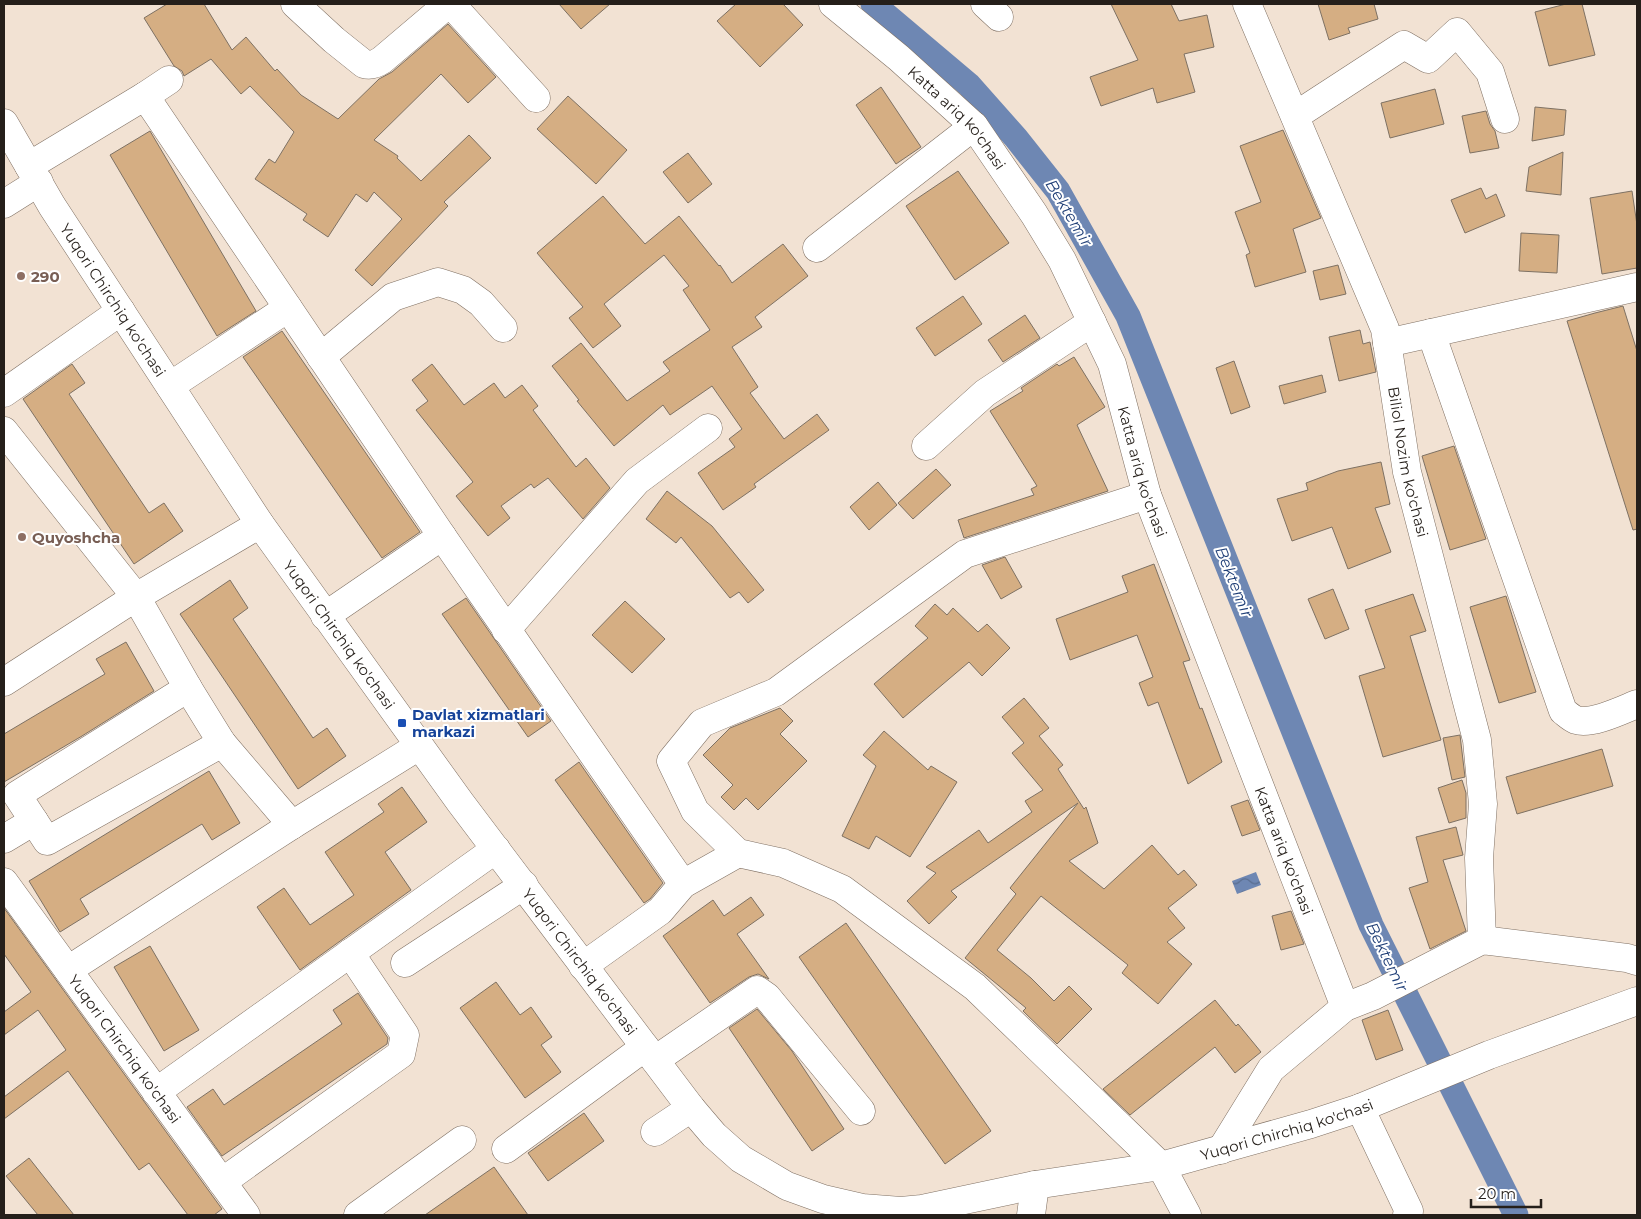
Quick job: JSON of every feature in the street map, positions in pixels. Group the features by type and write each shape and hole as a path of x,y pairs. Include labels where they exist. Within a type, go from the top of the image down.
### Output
{"street":[{"path":"295,4 334,40 369,66 382,60 449,4 536,98"},
{"name":"Katta ariq ko'chasi","path":"833,4 899,58 974,126 1034,214 1062,260 1112,364 1147,495 1345,1008"},
{"name":"Biliol Nozim ko'chasi","path":"1248,4 1385,329 1406,472 1477,740 1482,804 1479,858 1482,940"},
{"path":"1295,116 1404,45 1428,59 1457,32 1490,72 1505,119"},
{"path":"4,204 34,174 169,80"},
{"path":"145,96 506,630 683,884"},
{"name":"Yuqori Chirchiq ko'chasi","path":"4,123 52,206 260,524 419,746 691,1108 714,1135 741,1159 787,1186 823,1199 862,1208 918,1212 1035,1185 1160,1166 1311,1124 1360,1108 1489,1055 1637,1001"},
{"path":"818,248 974,126"},
{"path":"321,357 392,297 438,282 463,290 480,303 503,328"},
{"path":"1386,343 1637,287"},
{"path":"170,386 288,308"},
{"path":"4,393 120,311"},
{"path":"926,446 985,392 1092,322"},
{"path":"1431,333 1563,711 1574,720 1584,722 1607,716 1637,704"},
{"path":"506,630 638,481 708,428"},
{"path":"4,432 136,597 222,743 292,825"},
{"path":"1147,495 965,554 776,692 702,722 671,761 696,811 738,853 783,863 842,889 975,987 1160,1166 1187,1215"},
{"path":"4,682 136,597 260,524"},
{"path":"326,616 442,536"},
{"path":"188,688 17,795 47,841 222,743"},
{"path":"68,970 292,825 419,746"},
{"path":"4,839 34,821"},
{"path":"156,1092 496,849"},
{"path":"583,966 660,911 683,884 738,853"},
{"name":"Yuqori Chirchiq ko'chasi","path":"4,882 246,1215"},
{"path":"405,963 524,886"},
{"path":"1221,1150 1271,1069 1345,1008 1432,967 1482,940 1627,958 1637,962"},
{"path":"222,1182 401,1054 405,1035 350,953"},
{"path":"506,1149 650,1054 757,990 768,997 861,1110"},
{"path":"655,1132 691,1108"},
{"path":"1360,1108 1409,1211 1407,1215"},
{"path":"358,1215 462,1140"},
{"path":"1031,1215 1035,1185"}],"water":[{"path":"1256,872 1261,885 1237,894 1232,881"}],"building":[{"path":"167,4 204,4 232,50 246,37 275,71 277,69 301,95 338,119 379,79 392,72 448,24 496,77 468,103 441,74 374,140 398,156 397,158 421,181 469,135 491,158 444,202 448,206 372,286 355,270 402,219 374,192 367,202 356,194 328,237 303,220 307,214 255,179 269,159 275,163 294,132 250,86 241,94 211,59 184,76 182,71 174,66 144,18"},
{"path":"559,4 610,4 581,29"},
{"path":"736,4 783,4 803,25 760,67 717,21"},
{"path":"1111,4 1171,4 1179,21 1207,15 1214,47 1184,54 1195,92 1157,103 1153,88 1101,106 1090,77 1138,60"},
{"path":"1318,4 1374,4 1378,19 1348,28 1350,33 1329,40"},
{"path":"1566,4 1582,4 1595,55 1549,66 1535,12"},
{"path":"881,87 921,147 896,164 856,105"},
{"path":"1435,89 1444,124 1390,138 1381,103"},
{"path":"568,96 627,150 596,184 537,129"},
{"path":"1535,107 1566,110 1564,135 1532,141"},
{"path":"1486,111 1490,124 1495,131 1499,148 1470,153 1462,116"},
{"path":"1283,130 1321,218 1293,229 1306,272 1255,287 1246,255 1250,253 1235,212 1261,202 1240,146"},
{"path":"150,131 256,311 217,336 110,155"},
{"path":"1563,152 1561,195 1526,191 1529,167"},
{"path":"688,153 712,184 688,203 663,172"},
{"path":"958,171 1009,243 955,280 906,206"},
{"path":"1481,188 1486,199 1496,194 1505,216 1465,233 1451,200"},
{"path":"1632,191 1637,225 1637,268 1602,274 1590,198"},
{"path":"603,196 645,244 679,216 720,265 732,283 783,244 808,276 755,317 762,327 732,347 758,387 750,393 784,439 817,414 829,430 754,484 756,487 723,510 698,473 735,447 729,439 742,429 712,386 670,415 663,405 614,446 577,401 579,400 552,366 581,343 627,401 670,371 663,362 710,330 683,290 689,286 664,255 604,304 621,326 593,348 569,318 583,307 537,253"},
{"path":"1521,233 1559,235 1557,273 1519,271"},
{"path":"1338,265 1346,294 1320,300 1313,271"},
{"path":"963,296 982,324 935,356 916,328"},
{"path":"1623,306 1637,351 1637,529 1633,530 1567,321"},
{"path":"1025,315 1040,338 1003,362 988,340"},
{"path":"1360,330 1363,344 1370,342 1376,372 1339,381 1329,337"},
{"path":"282,331 420,532 382,558 243,357"},
{"path":"1074,357 1105,407 1077,425 1108,491 964,538 958,520 1034,495 1031,489 1037,486 990,411 1023,391 1021,388 1057,364 1059,366"},
{"path":"1234,361 1250,407 1231,414 1216,368"},
{"path":"72,364 85,383 69,394 149,513 164,503 183,531 134,564 23,399"},
{"path":"432,364 464,405 494,383 505,398 522,385 538,406 533,410 576,467 586,458 610,488 583,519 548,478 534,488 531,484 501,506 510,518 488,536 456,496 473,482 416,410 428,401 412,380"},
{"path":"1322,375 1326,392 1284,404 1279,386"},
{"path":"1454,446 1486,539 1450,550 1422,456"},
{"path":"1381,462 1390,504 1375,508 1391,552 1348,569 1332,527 1292,541 1277,499 1308,490 1306,483 1338,471"},
{"path":"936,469 951,485 913,519 898,503"},
{"path":"878,482 897,505 869,530 850,507"},
{"path":"667,491 712,526 764,590 748,603 739,592 730,598 681,537 676,543 646,519"},
{"path":"1005,557 1022,587 1001,599 982,565"},
{"path":"1154,564 1190,660 1183,662 1222,762 1188,784 1158,702 1148,706 1139,683 1153,677 1137,635 1070,660 1056,619 1128,592 1122,576"},
{"path":"230,580 248,608 233,619 313,738 327,728 346,756 298,789 180,614"},
{"path":"1333,589 1349,629 1325,639 1308,599"},
{"path":"1413,594 1426,631 1410,636 1441,740 1383,757 1359,676 1385,668 1365,610"},
{"path":"1506,596 1536,692 1499,703 1470,607"},
{"path":"466,598 551,721 528,737 442,614"},
{"path":"625,601 665,639 632,673 592,635"},
{"path":"935,604 947,615 953,608 978,632 987,624 1010,648 982,676 969,662 903,718 874,684 928,638 915,626"},
{"path":"126,642 154,691 4,782 4,734 105,674 96,659"},
{"path":"1024,698 1049,728 1039,736 1063,765 1058,769 1084,809 1086,807 1098,843 1069,861 1104,889 1152,845 1178,875 1184,870 1197,885 1168,908 1185,928 1167,942 1192,964 1158,1004 1122,973 1128,965 1041,896 997,950 1031,978 1054,1001 1069,986 1092,1009 1057,1044 1023,1011 1026,1008 965,958 1016,894 1010,888 1078,803 951,891 957,897 929,924 907,901 936,873 926,867 979,830 988,843 1032,812 1025,801 1043,790 1012,753 1024,743 1002,717"},
{"path":"780,708 793,721 780,734 807,761 758,810 746,798 734,810 721,797 733,785 703,755 730,728"},
{"path":"884,731 928,770 931,766 957,782 910,857 876,836 869,849 842,836 876,766 863,755"},
{"path":"1460,735 1465,777 1452,780 1443,738"},
{"path":"1602,749 1613,786 1517,814 1506,777"},
{"path":"579,762 663,883 650,899 644,903 555,780"},
{"path":"209,771 240,823 212,840 202,824 80,899 89,914 60,932 29,881"},
{"path":"1462,780 1466,793 1466,818 1449,823 1438,788"},
{"path":"402,787 427,822 385,852 411,890 300,970 257,907 284,888 310,925 354,895 325,852 384,812 378,804"},
{"path":"1248,800 1260,830 1242,836 1231,806"},
{"path":"1456,827 1463,855 1443,860 1466,931 1430,949 1409,888 1428,882 1416,837"},
{"path":"751,897 764,915 737,934 769,979 758,974 749,977 710,1003 663,936 713,900 724,916"},
{"path":"4,908 222,1209 214,1215 188,1215 149,1163 139,1170 68,1071 4,1119 4,1097 66,1050 38,1010 4,1035 4,1012 31,992 4,954"},
{"path":"1291,911 1304,944 1281,950 1272,916"},
{"path":"846,923 991,1131 945,1164 799,957"},
{"path":"150,946 199,1030 164,1051 114,967"},
{"path":"496,982 520,1015 531,1007 552,1037 541,1045 561,1072 525,1098 460,1008"},
{"path":"358,993 388,1038 387,1044 222,1156 187,1107 213,1089 224,1105 342,1024 333,1010"},
{"path":"1215,1000 1261,1052 1235,1073 1215,1047 1130,1115 1103,1089"},
{"path":"757,1009 792,1051 844,1129 812,1151 729,1028"},
{"path":"1388,1010 1403,1050 1376,1060 1362,1020"},
{"path":"584,1113 604,1141 548,1181 528,1153"},
{"path":"29,1158 74,1215 38,1215 6,1176"},
{"path":"494,1167 528,1215 425,1215"}],"waterway":[{"name":"Bektemir","path":"873,4 969,85 1016,138 1058,191 1128,316 1371,925 1516,1215"}],"place":[{"name":"290","path":"21,276"},
{"name":"Quyoshcha","path":"22,537"},
{"name":"Davlat xizmatlari markazi","path":"402,723"}]}
